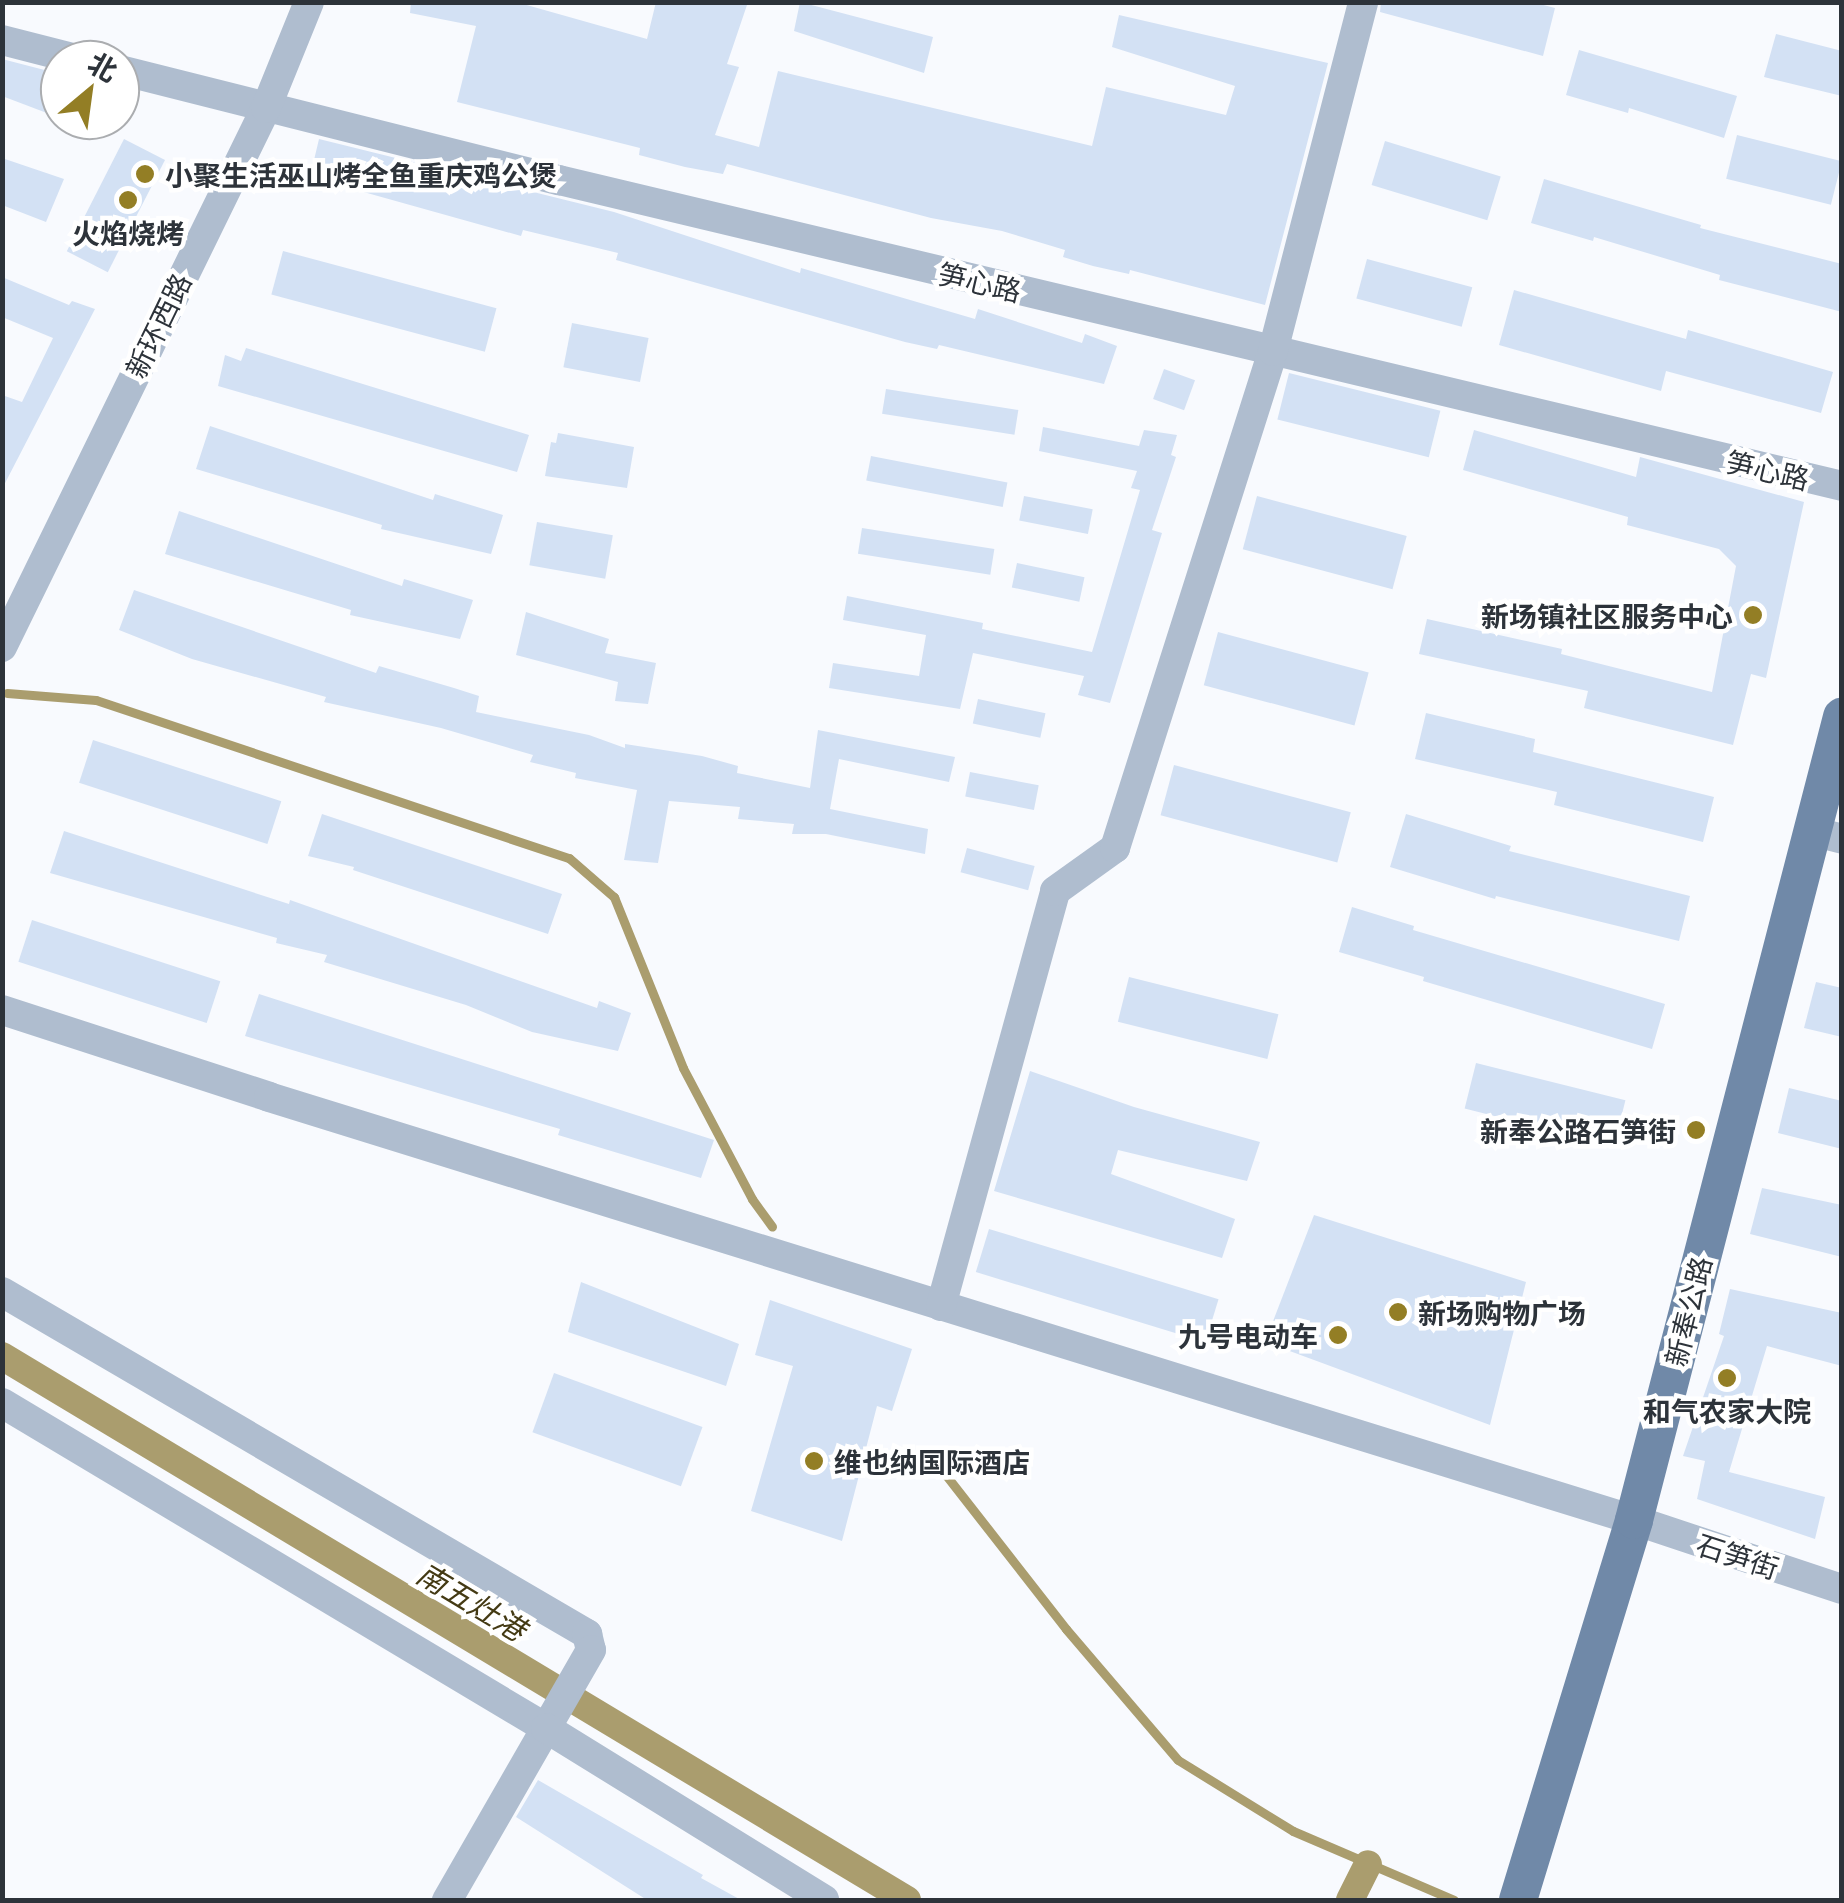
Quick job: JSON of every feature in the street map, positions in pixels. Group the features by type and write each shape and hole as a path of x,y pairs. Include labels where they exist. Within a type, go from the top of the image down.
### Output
{"main road":[{"name":"新奉公路","path":"1518,1900 1634,1520 1826,835 1842,716"}],"street":[{"name":"新环西路","path":"2,647 266,108 309,2"},
{"path":"941,1306 1055,891 1115,848 1273,351 1363,2"},
{"path":"2,40 40,50"},
{"name":"笋心路","path":"140,75 1842,486"},
{"name":"石笋街","path":"2,1010 1634,1520 1842,1589"},
{"path":"2,1292 587,1634 591,1650 447,1900"},
{"path":"2,1403 546,1728 824,1900"}],"building":[{"path":"411,2 516,2 647,39 656,2 748,2 727,64 739,67 715,135 759,147 778,71 1092,146 1106,87 1226,115 1235,86 1112,47 1119,15 1328,63 1265,305 1130,270 1129,274 1093,266 1063,257 1065,250 1002,231 931,218 727,164 723,174 685,167 639,155 640,148 457,102 476,26 410,13"},
{"path":"800,2 933,37 924,73 794,31"},
{"path":"1381,2 1532,2 1555,8 1543,56 1380,12"},
{"path":"1776,34 1842,51 1842,96 1764,77"},
{"path":"1579,50 1737,96 1724,138 1629,108 1628,113 1566,95"},
{"path":"2,59 40,69 40,110 2,96"},
{"path":"1737,135 1842,161 1831,205 1726,179"},
{"path":"319,139 614,212 800,273 801,268 975,319 978,309 1082,343 1085,334 1117,346 1104,384 939,345 937,349 905,342 616,260 618,253 523,230 521,236 310,177"},
{"path":"126,140 165,160 108,272 67,251"},
{"path":"1385,141 1501,176 1487,220 1372,185"},
{"path":"2,158 64,179 46,222 2,205"},
{"path":"1544,179 1701,225 1700,228 1842,264 1842,312 1719,280 1720,275 1594,237 1593,241 1531,223"},
{"path":"283,251 496,308 485,352 271,294"},
{"path":"1367,259 1472,287 1462,327 1356,299"},
{"path":"2,277 69,305 72,301 95,309 2,489 2,395 22,402 53,338 2,317"},
{"path":"1514,290 1686,339 1688,330 1833,372 1821,413 1666,371 1661,391 1499,345"},
{"path":"572,323 649,338 640,382 563,367"},
{"path":"246,348 529,435 517,472 218,386 225,355 241,361"},
{"path":"1164,369 1195,380 1184,410 1153,399"},
{"path":"1289,373 1440,411 1429,457 1277,420"},
{"path":"886,389 1018,410 1014,435 882,414"},
{"path":"210,426 433,500 435,494 503,515 491,554 381,529 382,525 196,469"},
{"path":"1043,427 1139,446 1144,430 1177,435 1171,455 1176,457 1152,530 1162,533 1110,703 1078,695 1084,676 973,653 960,709 829,688 833,663 919,676 926,635 843,620 847,596 983,623 982,629 1092,652 1140,490 1131,488 1137,471 1039,451"},
{"path":"1474,430 1636,477 1640,457 1804,502 1766,678 1751,674 1733,745 1584,708 1588,691 1419,654 1427,619 1562,649 1561,654 1712,692 1736,566 1719,549 1627,525 1628,517 1463,470"},
{"path":"558,433 634,447 627,488 545,476 551,442 556,443"},
{"path":"871,456 1007,483 1003,507 866,481"},
{"path":"1024,496 1093,509 1088,534 1019,521"},
{"path":"1257,496 1407,536 1392,589 1243,549"},
{"path":"179,511 402,586 404,579 473,600 460,639 350,615 351,610 165,554"},
{"path":"537,522 613,535 605,579 529,565"},
{"path":"862,528 994,549 990,575 858,554"},
{"path":"1017,563 1084,577 1079,602 1012,587"},
{"path":"134,590 376,673 379,666 479,696 476,712 589,735 625,748 625,744 702,756 738,766 737,773 810,788 818,730 955,757 949,782 839,759 830,809 928,829 925,854 826,834 792,834 794,824 738,819 740,807 669,801 658,863 624,860 637,790 575,778 576,773 530,762 533,755 441,728 324,702 326,697 192,659 119,630"},
{"path":"526,612 609,639 605,653 656,663 648,704 615,701 618,682 516,655"},
{"path":"1218,632 1369,672 1354,726 1204,685"},
{"path":"978,699 1045,713 1040,738 973,723"},
{"path":"1426,713 1535,739 1533,752 1714,797 1703,842 1554,805 1557,792 1415,759"},
{"path":"93,740 281,801 267,844 79,783"},
{"path":"1174,765 1351,812 1337,863 1161,815"},
{"path":"970,772 1039,785 1034,810 965,797"},
{"path":"322,814 562,894 548,934 353,870 354,867 308,856"},
{"path":"1406,814 1511,846 1509,851 1690,896 1679,941 1496,896 1495,899 1390,867"},
{"path":"64,831 289,904 290,900 597,1008 599,1001 631,1013 618,1051 532,1032 466,1005 324,962 327,955 276,943 277,938 50,873"},
{"path":"967,848 1035,866 1028,890 961,872"},
{"path":"1352,907 1414,926 1413,930 1665,1004 1652,1049 1339,952"},
{"path":"32,920 220,981 207,1023 18,962"},
{"path":"1129,977 1278,1014 1267,1059 1118,1022"},
{"path":"1816,982 1842,988 1842,1037 1804,1028"},
{"path":"259,994 714,1140 701,1178 558,1135 560,1129 245,1036"},
{"path":"1476,1063 1625,1100 1614,1146 1465,1109"},
{"path":"1030,1071 1134,1107 1260,1142 1247,1181 1118,1150 1111,1174 1235,1219 1222,1258 994,1191"},
{"path":"1789,1088 1842,1101 1842,1149 1778,1133"},
{"path":"1762,1188 1842,1205 1842,1257 1750,1234"},
{"name":"新场购物广场","path":"1314,1215 1526,1282 1490,1425 1265,1342"},
{"path":"989,1229 1219,1299 1205,1342 976,1272"},
{"path":"581,1282 739,1344 726,1386 568,1332"},
{"path":"1730,1289 1842,1313 1842,1366 1767,1346 1729,1472 1825,1497 1815,1539 1697,1499 1705,1461 1683,1456 1724,1336 1719,1334"},
{"name":"维也纳国际酒店","path":"770,1300 912,1349 892,1411 877,1406 842,1541 751,1511 793,1366 755,1355"},
{"path":"554,1373 702,1427 681,1486 532,1432"},
{"path":"538,1780 741,1900 647,1900 516,1817"}],"waterway":[{"path":"7,693 96,700 569,858 614,897 683,1068 752,1199 772,1227"},
{"name":"南五灶港","path":"2,1356 907,1900"},
{"path":"938,1465 1066,1629 1178,1760 1293,1831 1454,1900"},
{"name":"南五灶港","path":"1350,1900 1368,1864"}],"place":[{"name":"小聚生活巫山烤全鱼重庆鸡公煲","path":"145,174"},
{"name":"火焰烧烤","path":"128,200"},
{"name":"新场镇社区服务中心","path":"1753,615"},
{"name":"新奉公路石笋街","path":"1696,1130"},
{"name":"新场购物广场","path":"1398,1312"},
{"name":"九号电动车","path":"1338,1335"},
{"name":"和气农家大院","path":"1727,1378"},
{"name":"维也纳国际酒店","path":"814,1461"}]}
